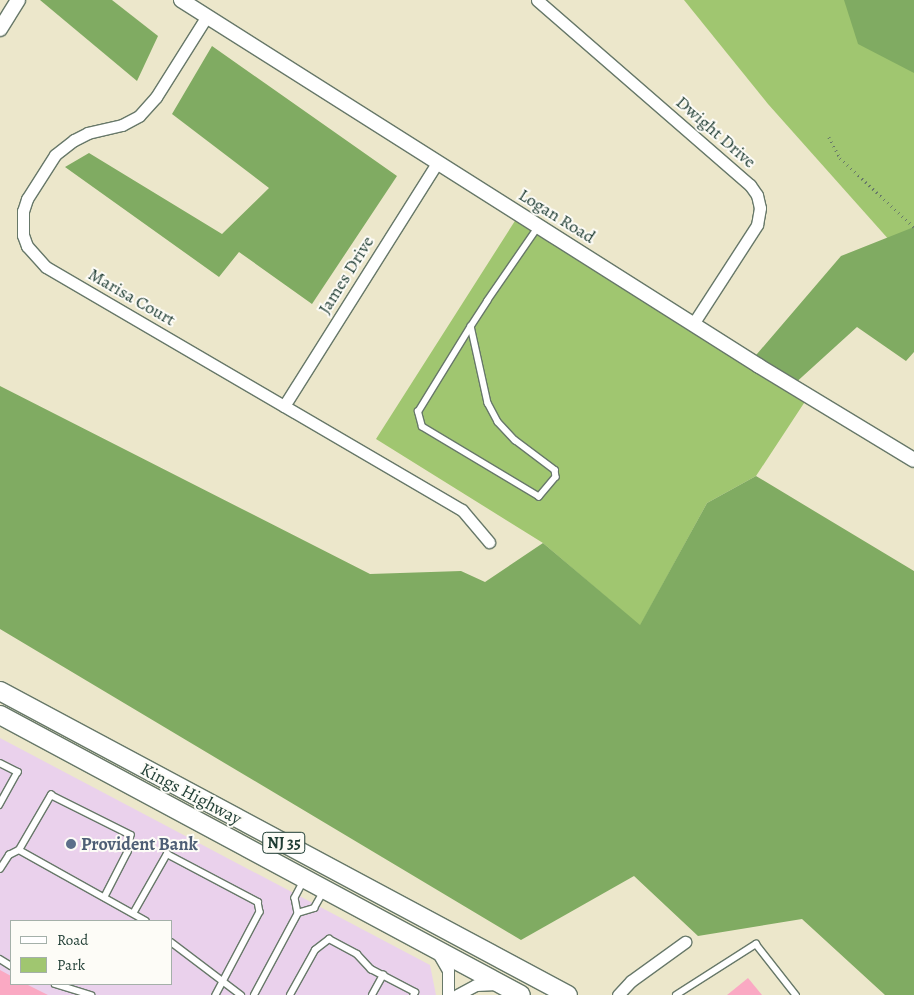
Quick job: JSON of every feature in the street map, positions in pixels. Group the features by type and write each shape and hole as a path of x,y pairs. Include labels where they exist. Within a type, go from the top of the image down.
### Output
{"main road":[{"path":"0,682 38,712"},
{"name":"Kings Highway","path":"0,691 568,995"},
{"name":"Kings Highway","path":"0,714 521,995"}],"street":[{"path":"0,29 18,0"},
{"name":"Logan Road","path":"181,0 693,324 914,460"},
{"name":"Dwight Drive","path":"537,0 750,185 757,195 760,208 757,225 693,324"},
{"name":"Marisa Court","path":"207,16 156,97 139,116 122,125 81,136 55,156 27,199 23,212 23,235 31,253 46,267 462,510 489,542"},
{"name":"James Drive","path":"284,406 437,163"},
{"path":"618,995 630,981 685,942"},
{"path":"433,948 447,966 448,995"},
{"path":"457,995 476,985 499,984"}],"lane":[{"path":"471,326 488,403 498,422 515,440 555,470 556,477 539,498 422,426 418,419 418,412 471,326 538,226"},
{"path":"0,763 18,772 0,805"},
{"path":"0,869 9,855 19,850 51,795 58,796 131,835 128,852 105,897"},
{"path":"19,850 134,912 145,920"},
{"path":"134,912 167,854 258,902 260,912 216,995"},
{"path":"254,995 298,913 295,898 305,880"},
{"path":"298,913 314,908 325,890"},
{"path":"290,995 322,942 329,939 356,954 371,969 415,992 414,995"},
{"path":"172,943 241,995"},
{"path":"676,995 756,944 796,995"},
{"path":"372,995 383,975"},
{"path":"58,985 91,995"}],"path":[{"path":"829,136 840,158 914,227"}],"shaded area":[{"path":"0,738 430,965 436,995 0,995"}],"green space":[{"path":"40,0 112,0 158,36 137,81"},
{"path":"684,0 914,0 914,260 907,260 768,104"},
{"path":"844,0 914,0 914,73 858,44"},
{"path":"212,46 397,176 312,304 239,252 219,277 65,167 89,153 222,234 269,188 172,114"},
{"path":"520,213 808,397 756,476 707,503 640,626 543,543 376,439"},
{"path":"914,227 914,352 906,361 857,327 792,386 751,361 841,256"},
{"path":"0,386 370,574 461,571 485,582 543,543 640,625 707,503 756,476 914,571 914,995 885,995 802,919 698,936 634,876 521,940 0,629"}],"building":[{"path":"0,970 10,975 10,985 28,985 48,995 0,995"},
{"path":"748,978 762,995 727,995"}],"place":[{"name":"Provident Bank","path":"71,844"}]}
